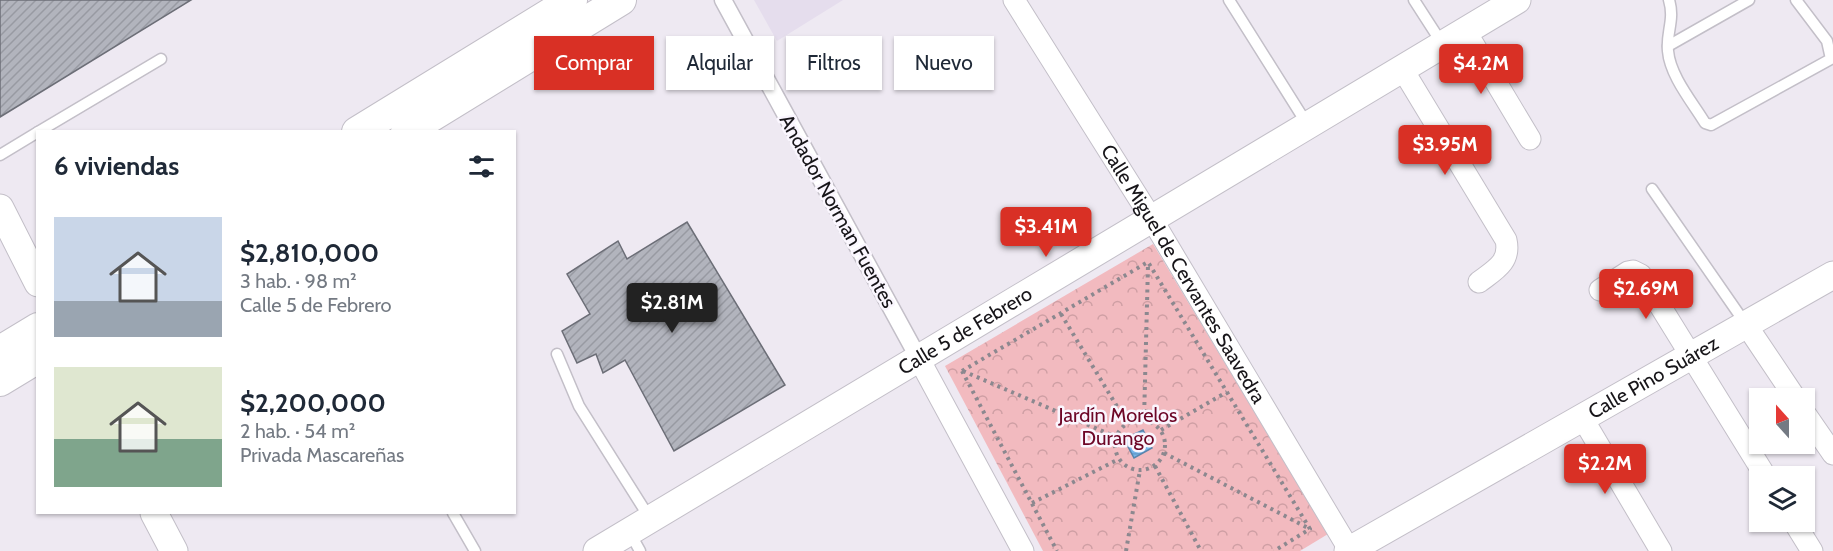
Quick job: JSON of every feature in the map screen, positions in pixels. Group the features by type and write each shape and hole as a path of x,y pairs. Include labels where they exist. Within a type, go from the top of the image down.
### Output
{"main road":[{"path":"409,130 621,0"},
{"path":"360,130 558,4"},
{"path":"0,351 36,329"},
{"path":"0,381 36,359"}],"street":[{"name":"Andador Norman Fuentes","path":"723,0 919,359"},
{"name":"Calle Miguel de Cervantes Saavedra","path":"1014,0 1153,221 1349,551"},
{"name":"Calle 5 de Febrero","path":"597,551 640,534 919,359 1153,221 1517,0"},
{"path":"1454,38 1530,139"},
{"path":"1403,70 1506,240 1507,257 1502,265 1479,282"},
{"path":"0,208 36,279"},
{"path":"1600,290 1628,272 1637,272 1647,283 1759,466"},
{"name":"Calle Pino Suárez","path":"1349,551 1833,275"},
{"path":"1747,326 1789,388"},
{"path":"919,359 1023,551"},
{"path":"1583,419 1661,551"},
{"path":"1815,428 1833,454"},
{"path":"155,514 174,551"},
{"path":"1800,532 1812,551"}],"lane":[{"path":"1229,0 1309,127"},
{"path":"1414,0 1454,38"},
{"path":"1669,0 1673,15 1668,46 1672,68 1705,123 1711,125 1831,59 1827,41 1796,0"},
{"path":"1668,46 1749,0"},
{"path":"41,130 161,59"},
{"path":"0,154 36,133"},
{"path":"1652,189 1747,326"},
{"path":"557,354 640,534"},
{"path":"454,514 475,551"}],"path":[{"path":"962,371 1148,262"},
{"path":"1148,262 1310,529"},
{"path":"1144,420 1148,262"},
{"path":"1061,314 1127,423"},
{"path":"962,371 1116,436"},
{"path":"962,371 1057,551"},
{"path":"1161,430 1227,392"},
{"path":"1144,420 1161,430 1166,445 1164,453 1155,466 1140,470 1125,465 1119,459 1116,452 1116,436 1127,423 1144,420"},
{"path":"1164,453 1310,529"},
{"path":"1032,503 1119,459"},
{"path":"1155,466 1201,551"},
{"path":"1126,551 1140,470"},
{"path":"1274,551 1310,529"}],"shaded area":[{"path":"754,0 843,0 777,41"}],"green space":[{"name":"Jardín Morelos Durango","path":"1153,244 1328,534 1300,551 1043,551 945,366"}],"water":[{"path":"1143,430 1152,448 1134,458 1124,439"}],"building":[{"path":"0,0 191,0 0,117"},
{"path":"687,222 785,385 674,451 625,360 603,373 596,354 577,363 562,331 590,314 567,274 618,241 627,259"}]}
